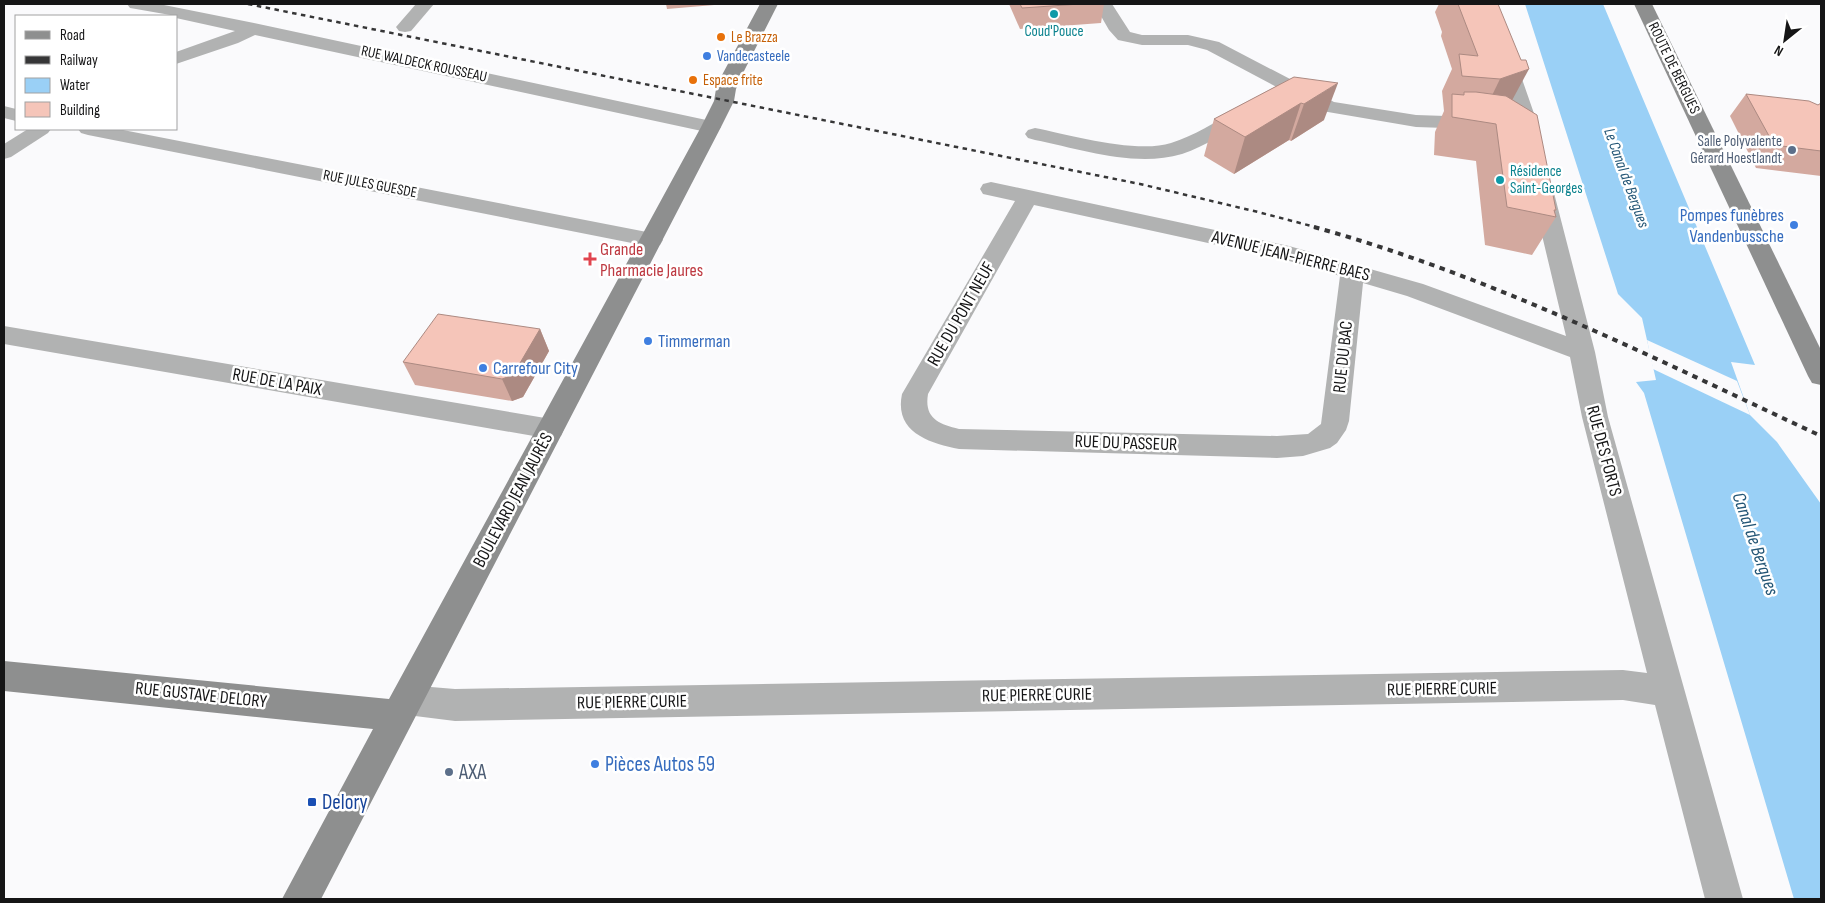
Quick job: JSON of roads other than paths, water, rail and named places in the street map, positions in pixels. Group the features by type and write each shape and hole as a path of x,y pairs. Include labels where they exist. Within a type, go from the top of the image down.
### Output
{"street":[{"name":"RUE WALDECK ROUSSEAU","path":"136,4 711,128"},
{"path":"405,27 425,4"},
{"name":"BOULEVARD JEAN JAURÈS","path":"301,899 711,128 724,101 729,82 769,4"},
{"name":"BOULEVARD JEAN JAURÈS","path":"724,101 737,90 784,4"},
{"path":"1103,4 1122,35 1136,39 1180,39 1205,43 1227,52 1277,97 1416,121 1458,121 1530,131"},
{"name":"RUE DES FORTS","path":"1487,4 1530,131 1536,166 1582,352 1595,417 1724,899"},
{"name":"ROUTE DE BERGUES","path":"1643,4 1821,376"},
{"path":"178,57 232,39 254,28"},
{"path":"1035,134 1136,152 1157,153 1182,146 1277,97"},
{"path":"4,153 39,130"},
{"name":"RUE JULES GUESDE","path":"93,130 652,240"},
{"name":"AVENUE JEAN-PIERRE BAES","path":"991,189 1254,244 1352,271 1415,290 1582,352"},
{"name":"RUE DU PONT NEUF","path":"929,430 915,416 913,400 915,394 1028,197"},
{"name":"RUE DU BAC","path":"1323,440 1330,434 1336,421 1352,271"},
{"name":"RUE DE LA PAIX","path":"4,335 551,429"},
{"name":"RUE DU PASSEUR","path":"929,430 959,439 1257,447 1304,446 1323,440"},
{"name":"RUE GUSTAVE DELORY","path":"4,676 403,708"},
{"name":"RUE PIERRE CURIE","path":"403,708 455,705 1623,685 1667,691"}],"water":[{"path":"1525,4 1603,4 1755,365 1731,362 1750,415 1777,442 1821,504 1821,899 1794,899 1644,393 1636,382 1656,380 1642,318 1618,294"}],"railway":[{"path":"248,4 1140,184 1319,228"},
{"path":"1314,227 1445,269 1509,294 1635,349 1821,436"}],"place":[{"name":"Coud'Pouce","path":"1054,14"},
{"name":"Le Brazza","path":"721,37"},
{"name":"Vandecasteele","path":"707,56"},
{"name":"Espace frite","path":"693,80"},
{"name":"Salle Polyvalente Gérard Hoestlandt","path":"1792,150"},
{"name":"Résidence Saint-Georges","path":"1500,180"},
{"name":"Pompes funèbres Vandenbussche","path":"1794,225"},
{"name":"Grande Pharmacie Jaures","path":"590,259"},
{"name":"Timmerman","path":"648,341"},
{"name":"Carrefour City","path":"483,368"},
{"name":"Pièces Autos 59","path":"595,764"},
{"name":"AXA","path":"449,772"},
{"name":"Delory","path":"312,802"}],"water label":[{"name":"Le Canal de Bergues","path":"1626,178"},
{"name":"Canal de Bergues","path":"1755,544"}]}
